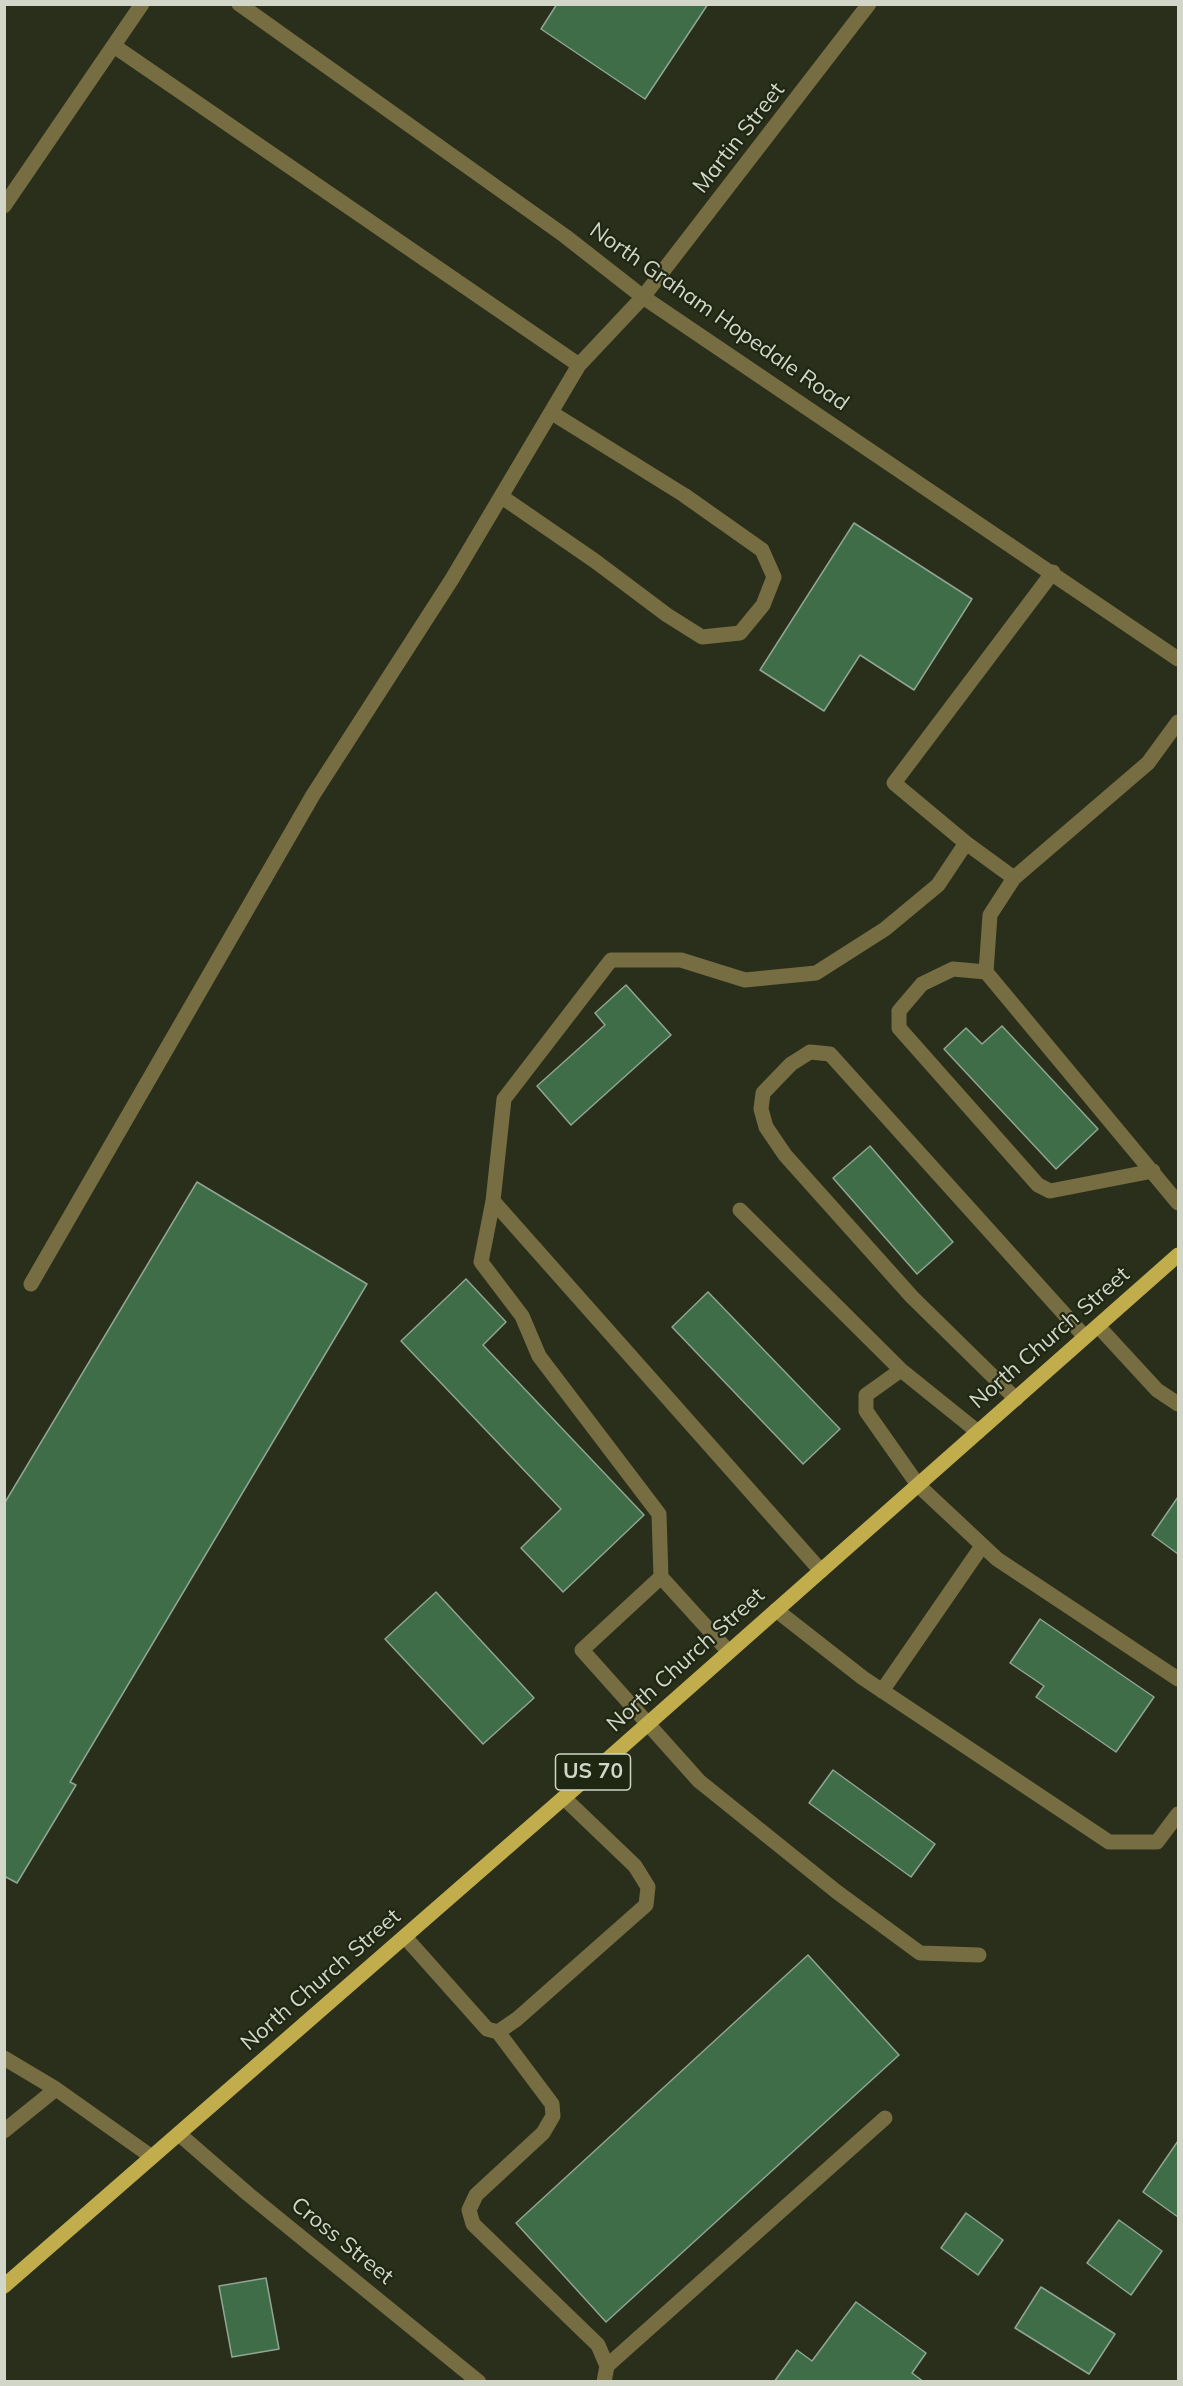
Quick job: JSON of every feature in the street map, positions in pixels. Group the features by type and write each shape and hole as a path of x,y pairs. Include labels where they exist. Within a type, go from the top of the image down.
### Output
{"main road":[{"name":"North Church Street","path":"4,2286 564,1798 1179,1255"}],"street":[{"path":"4,206 142,4"},
{"name":"North Graham Hopedale Road","path":"239,4 555,229 644,297 1179,659"},
{"name":"Martin Street","path":"31,1284 313,795 502,498 579,365 644,297 869,4"},
{"path":"114,46 579,365"},
{"path":"502,498 595,561 667,615 702,637 740,633 763,605 774,578 762,550 684,495 552,413"},
{"path":"1014,878 966,843 894,783 1053,572"},
{"path":"1179,722 1148,763 1014,878 990,915 986,972 1179,1203"},
{"path":"729,1652 661,1577 659,1514 539,1356 522,1316 481,1262 493,1202 504,1098 611,960 681,960 745,980 816,973 885,929 938,885 966,843"},
{"path":"986,972 953,969 922,984 899,1011 900,1028 1038,1185 1050,1191 1153,1171"},
{"path":"1016,1398 912,1298 785,1155 766,1127 761,1109 763,1093 791,1064 810,1052 830,1054 1085,1337"},
{"path":"493,1202 821,1571"},
{"path":"740,1210 901,1370 978,1432"},
{"path":"1098,1326 1157,1390 1179,1404"},
{"path":"901,1370 866,1395 866,1411 918,1485 997,1559 1179,1678"},
{"path":"882,1691 982,1546"},
{"path":"661,1577 582,1650 699,1781 837,1892 920,1953 980,1955"},
{"path":"776,1610 863,1678 1109,1842 1157,1842 1179,1814"},
{"path":"498,2032 517,2019 646,1905 648,1887 635,1866 564,1798"},
{"path":"405,1937 487,2029 498,2032 552,2104 554,2116 543,2133 476,2195 469,2210 473,2224 598,2345 606,2374 885,2118"},
{"path":"4,2058 56,2089 152,2157"},
{"path":"4,2131 56,2089"},
{"name":"Cross Street","path":"179,2134 248,2194 479,2382"}],"building":[{"path":"557,4 708,4 645,99 541,29"},
{"path":"854,523 972,599 914,690 860,655 824,711 760,670"},
{"path":"626,985 671,1035 571,1125 537,1086 605,1025 595,1013"},
{"path":"1002,1026 1098,1129 1056,1169 944,1049 966,1028 982,1044"},
{"path":"870,1146 953,1242 917,1274 833,1178"},
{"path":"197,1182 367,1284 70,1782 76,1785 17,1883 4,1876 4,1504"},
{"path":"466,1279 506,1322 483,1345 644,1515 563,1592 521,1548 561,1509 401,1341"},
{"path":"708,1292 840,1429 803,1464 672,1327"},
{"path":"1178,1497 1178,1554 1152,1535"},
{"path":"436,1592 534,1698 483,1744 385,1639"},
{"path":"1040,1619 1154,1697 1116,1752 1036,1697 1044,1686 1010,1663"},
{"path":"833,1770 935,1844 911,1877 809,1803"},
{"path":"808,1955 899,2055 606,2322 516,2223"},
{"path":"1178,2141 1178,2217 1143,2192"},
{"path":"966,2213 1003,2240 978,2275 941,2248"},
{"path":"1119,2220 1162,2251 1131,2295 1087,2263"},
{"path":"266,2278 279,2349 232,2357 219,2286"},
{"path":"1041,2287 1115,2334 1089,2374 1015,2328"},
{"path":"856,2302 926,2353 912,2373 924,2382 774,2382 797,2350 812,2361"}]}
